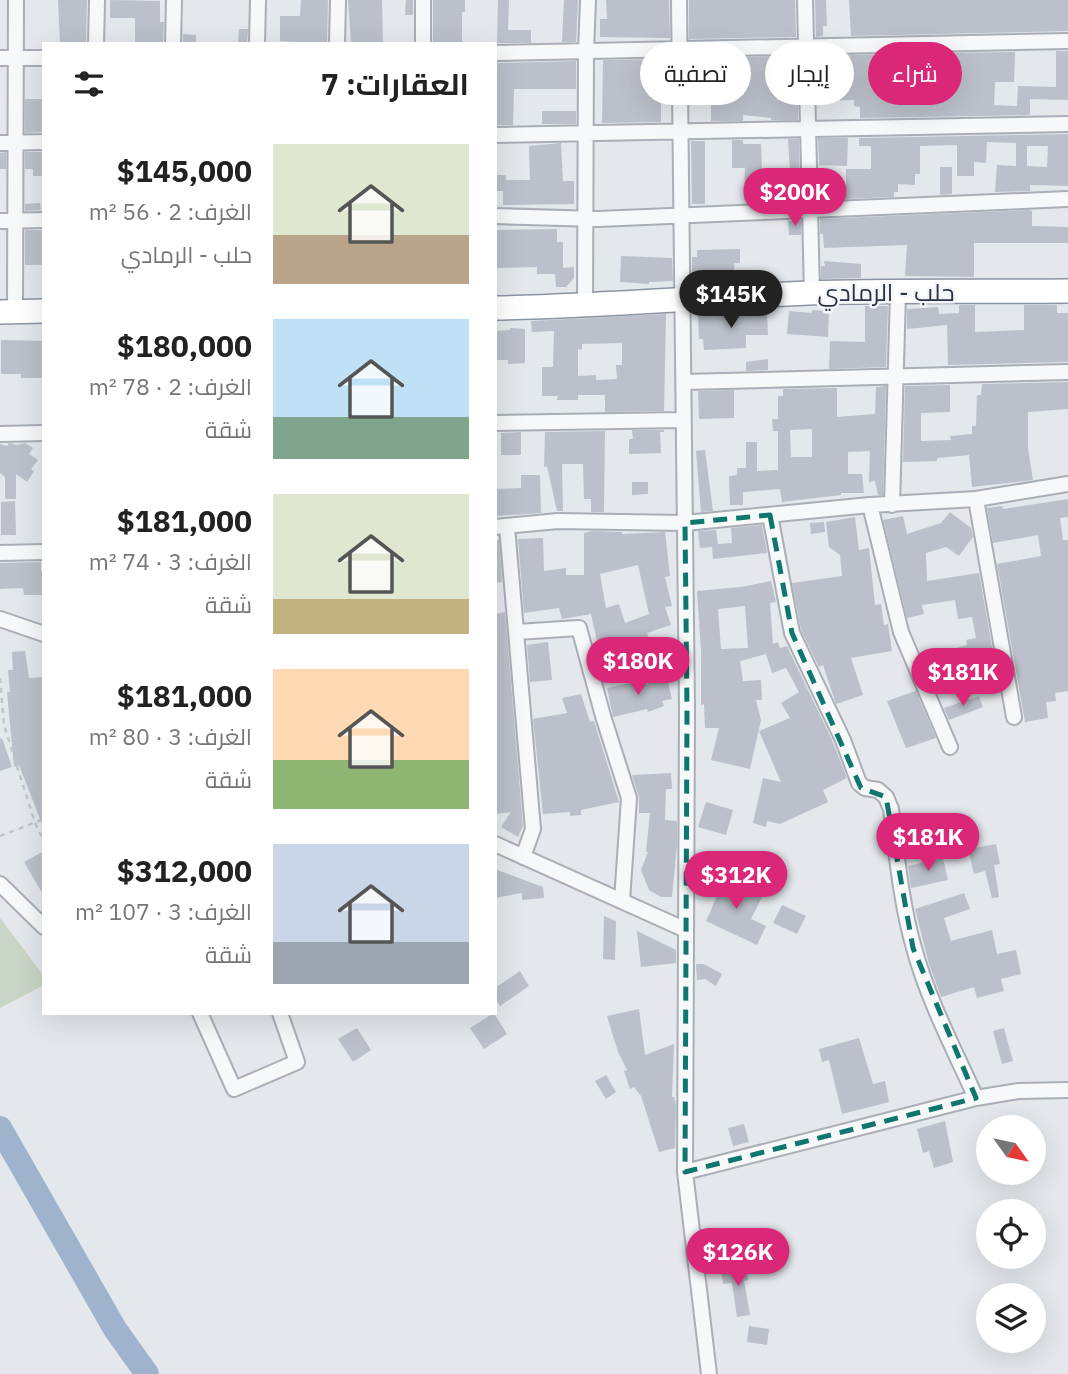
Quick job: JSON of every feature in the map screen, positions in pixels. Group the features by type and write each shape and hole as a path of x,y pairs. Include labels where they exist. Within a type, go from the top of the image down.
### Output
{"highway":[{"name":"حلب - الرمادي","path":"497,308 585,306 683,298 812,293 1068,291"},
{"path":"7,312 42,311"}],"street":[{"path":"7,312 7,143 16,58 16,0"},
{"path":"96,42 97,0"},
{"path":"173,42 174,0"},
{"path":"257,42 258,0"},
{"path":"337,42 338,0"},
{"path":"423,0 423,42"},
{"path":"585,306 588,0"},
{"path":"679,0 679,42"},
{"path":"805,0 806,42"},
{"path":"854,45 1068,41"},
{"path":"497,53 640,50"},
{"path":"0,58 42,58"},
{"path":"680,105 684,382 685,1172 709,1374"},
{"path":"807,105 812,293"},
{"path":"497,135 1068,124"},
{"path":"7,143 42,142"},
{"path":"497,216 585,219 1068,199"},
{"path":"7,221 42,220"},
{"path":"892,505 898,293"},
{"path":"684,382 1068,372"},
{"path":"497,423 682,420"},
{"path":"0,434 42,433"},
{"path":"523,857 533,829 517,632 501,527 558,521 684,523 870,505 976,499 1068,484"},
{"path":"976,499 1014,718"},
{"path":"870,505 901,632 950,747"},
{"path":"770,515 792,633 843,740 859,783 865,788 878,790 886,797 891,809 902,897 914,948 924,981 976,1098"},
{"path":"0,553 42,552"},
{"path":"0,619 42,633"},
{"path":"517,632 579,628 629,798 622,901"},
{"path":"497,845 686,930"},
{"path":"0,884 42,925"},
{"path":"201,1015 234,1088 297,1062 281,1015"},
{"path":"685,1172 976,1098 1019,1091 1068,1090"}],"path":[{"path":"0,678 4,725 35,823 42,837"},
{"path":"0,836 42,820"}],"highlighted area":[{"path":"770,515 792,633 861,788 886,797 913,948 976,1098 685,1172 687,710 685,523"}],"green space":[{"path":"0,918 42,973 42,986 0,1008"}],"building":[{"path":"58,0 87,0 86,42 60,42"},
{"path":"110,0 160,1 160,22 164,22 163,42 135,42 135,18 110,18"},
{"path":"301,0 328,0 327,42 280,41 280,16 300,16"},
{"path":"348,0 382,0 383,42 351,42"},
{"path":"406,0 413,0 413,15 405,15"},
{"path":"433,0 465,0 465,12 462,12 462,42 433,42"},
{"path":"498,0 509,0 508,30 531,30 531,43 497,43"},
{"path":"564,0 578,0 576,42 562,42"},
{"path":"606,0 669,0 670,38 600,37 600,19 607,19"},
{"path":"689,0 795,0 796,37 689,39"},
{"path":"815,0 826,0 827,26 823,26 823,36 816,37"},
{"path":"849,0 1068,0 1068,31 851,36"},
{"path":"239,29 248,29 247,42 238,42"},
{"path":"183,34 196,35 196,42 183,42"},
{"path":"1056,51 1068,51 1068,100 1030,99 1030,115 860,118 860,107 854,106 854,55 868,55 868,105 962,105 962,53 1015,52 1014,82 995,82 994,105 1017,106 1018,86 1056,87"},
{"path":"751,57 765,57 765,105 798,105 798,120 771,120 743,115 743,121 711,121 711,105 751,105"},
{"path":"640,59 640,105 661,105 661,122 602,123 603,60"},
{"path":"576,61 576,89 514,89 513,125 497,125 497,63"},
{"path":"25,99 42,99 42,132 25,133"},
{"path":"542,111 576,111 576,124 542,124"},
{"path":"1068,134 1068,186 1030,185 1030,191 995,192 997,165 1016,166 1016,143 987,142 986,163 974,162 974,176 957,176 957,145 920,146 920,174 915,174 915,185 898,184 898,192 894,192 894,197 819,200 819,189 846,187 846,169 871,169 871,146 859,146 859,138","holes":["1027,146 1048,146 1047,167 1027,166"]},
{"path":"818,138 848,138 847,166 819,165"},
{"path":"788,139 799,139 800,201 744,200 745,168 732,168 732,140 743,140 743,144 761,144 764,174 790,173"},
{"path":"691,141 705,141 705,204 692,204"},
{"path":"561,143 563,181 574,181 574,204 503,205 503,191 497,191 497,175 506,175 506,180 530,180 529,146"},
{"path":"6,152 6,169 0,169 0,153"},
{"path":"25,152 42,152 42,176 33,176 33,169 25,169"},
{"path":"940,167 952,167 952,194 940,195"},
{"path":"40,203 41,210 25,211 25,204"},
{"path":"1032,211 1032,226 1068,227 1068,243 974,243 974,277 905,276 907,245 824,248 823,234 820,234 820,219"},
{"path":"801,220 801,235 789,235 788,221"},
{"path":"557,229 557,242 563,242 563,268 574,267 574,278 566,287 556,287 555,274 537,274 537,267 497,268 497,230"},
{"path":"25,230 42,230 42,265 25,265"},
{"path":"740,249 740,263 734,263 735,278 692,280 692,257 697,257 697,250"},
{"path":"621,256 672,258 673,281 649,284 620,282"},
{"path":"824,261 861,264 861,278 821,279 821,266 825,266"},
{"path":"959,305 975,305 975,332 1024,330 1024,305 1057,305 1057,313 1068,313 1068,362 948,365 947,325 907,329 907,309 938,307 939,314 959,313"},
{"path":"865,306 888,306 886,367 829,369 830,341 865,342"},
{"path":"812,310 829,311 828,337 787,334 789,311 812,313"},
{"path":"749,312 767,312 768,335 746,335 746,348 704,350 703,339 699,339 698,316 749,316"},
{"path":"666,314 664,411 605,412 605,395 578,395 578,400 557,400 558,396 542,396 542,367 553,367 554,331 532,332 531,321","holes":["622,343 622,365 616,365 617,379 596,380 596,375 578,376 578,349 582,350 582,344"]},
{"path":"525,329 525,363 508,364 508,360 497,360 497,331"},
{"path":"1,340 42,341 42,378 1,374"},
{"path":"768,359 768,370 746,371 746,362"},
{"path":"1068,382 1068,409 1028,412 1028,448 1033,480 972,487 969,455 937,458 937,461 903,462 905,386 950,385 950,412 921,413 921,441 951,440 950,436 972,434 972,426 976,426 977,395 981,395 982,384"},
{"path":"886,386 883,495 878,495 875,481 869,482 870,451 848,452 848,474 862,474 864,493 841,493 782,502 780,489 743,492 743,505 730,505 729,476 737,475 737,468 746,468 746,442 757,442 757,471 778,470 778,431 773,431 772,419 778,419 778,396 783,396 783,389 837,388 837,417 875,414 876,387","holes":["812,429 812,457 791,457 790,430"]},
{"path":"734,390 734,418 699,419 698,391"},
{"path":"632,430 664,430 660,432 661,453 629,454 629,439 633,439"},
{"path":"605,431 604,512 591,512 591,499 584,499 583,464 562,464 563,511 557,511 547,466 544,467 545,432"},
{"path":"521,432 521,455 501,455 501,433"},
{"path":"9,443 25,443 33,448 29,454 38,460 31,469 34,471 27,482 16,474 16,499 5,499 5,477 0,473 0,444 7,446"},
{"path":"705,450 713,511 701,512 696,451"},
{"path":"521,475 540,475 541,513 497,516 497,489 521,488"},
{"path":"632,482 648,482 648,494 632,495"},
{"path":"1068,499 1068,517 1060,518 1063,540 1068,540 1068,691 1055,693 1056,701 1046,702 1048,718 1025,722 997,564 1041,556 1038,535 993,543 987,508 1002,506 1003,509"},
{"path":"15,501 16,535 1,535 1,502"},
{"path":"950,512 971,528 973,537 959,556 946,547 926,553 927,581 979,573 999,687 981,692 974,662 971,663 970,657 948,663 945,651 967,645 966,640 976,638 972,617 958,619 955,600 922,605 924,614 907,618 883,520 903,516 907,534 941,523"},
{"path":"855,517 859,550 869,548 875,605 881,604 884,625 888,624 892,651 851,658 863,695 836,704 823,665 819,667 801,630 792,583 842,576 840,555 829,547 826,522"},
{"path":"824,522 825,532 811,534 810,523"},
{"path":"762,525 767,553 713,559 712,547 700,548 698,531 716,530 718,544 732,543 731,528"},
{"path":"665,532 670,576 665,577 672,606 665,607 671,625 647,633 654,654 629,663 626,653 601,659 591,614 562,619 559,608 524,613 518,539 543,538 544,571 566,568 566,575 584,575 584,533","holes":["638,565 649,614 625,623 619,604 606,608 600,574"]},
{"path":"497,540 502,582 497,583"},
{"path":"41,562 42,595 24,595 23,588 0,589 0,563"},
{"path":"771,581 776,602 770,603 773,644 778,642 780,648 787,646 847,778 823,790 828,802 780,824 767,821 766,827 753,823 763,778 781,782 759,731 790,718 781,703 799,692 786,668 772,673 766,654 740,661 743,681 761,680 762,700 756,700 761,720 750,769 711,760 719,728 705,728 704,704 701,705 697,591","holes":["745,606 748,648 721,649 718,609"]},
{"path":"505,612 523,826 518,837 501,827 511,812 497,814 497,614"},
{"path":"548,642 552,680 530,682 527,645"},
{"path":"25,651 29,678 42,677 42,824 19,765 14,767 7,692 10,692 8,670 13,670 12,652"},
{"path":"667,678 672,699 662,701 664,706 648,712 647,709 613,717 607,688 635,682 636,687"},
{"path":"916,691 936,738 906,748 887,701"},
{"path":"581,694 590,722 594,721 619,802 581,810 581,815 570,816 570,812 543,814 533,719 567,713 562,698"},
{"path":"979,696 983,707 949,720 944,708"},
{"path":"2,738 12,767 0,771 0,739"},
{"path":"671,773 672,789 666,789 665,820 677,821 677,845 672,897 661,897 649,890 641,870 648,852 650,813 639,813 639,797 632,775"},
{"path":"706,802 733,810 726,835 698,827"},
{"path":"996,844 1000,864 994,865 999,897 992,898 985,871 974,874 968,849"},
{"path":"42,852 42,893 24,862"},
{"path":"943,858 948,880 911,888 908,866"},
{"path":"497,870 543,887 544,898 522,900 522,893 497,898"},
{"path":"718,876 762,897 751,919 766,926 757,945 706,921 717,896 710,892"},
{"path":"964,893 970,909 944,918 951,941 992,930 997,954 1016,950 1021,974 1001,979 1004,991 977,998 974,987 941,997 929,964 915,909"},
{"path":"782,905 806,916 797,934 773,923"},
{"path":"604,916 616,921 615,960 603,959"},
{"path":"637,931 676,950 676,963 641,967"},
{"path":"696,964 704,964 722,974 716,986 705,979 697,980"},
{"path":"520,971 529,986 500,1006 497,1002 497,987"},
{"path":"639,1009 645,1055 674,1044 672,1097 676,1105 675,1148 659,1152 641,1096 634,1087 630,1089 624,1071 627,1070 618,1052 607,1016"},
{"path":"495,1015 507,1034 484,1049 470,1028"},
{"path":"357,1028 371,1050 353,1062 338,1039"},
{"path":"1004,1028 1013,1061 1002,1064 993,1031"},
{"path":"859,1038 873,1084 885,1081 889,1102 842,1114 829,1060 822,1062 819,1049"},
{"path":"606,1075 616,1092 606,1099 595,1081"},
{"path":"945,1121 953,1162 934,1168 929,1151 923,1153 917,1129"},
{"path":"744,1124 749,1142 733,1146 728,1128"},
{"path":"746,1266 748,1280 744,1281 750,1315 737,1317 732,1283 723,1284 721,1270"},
{"path":"749,1326 769,1329 767,1345 747,1342"}],"waterway":[{"path":"0,1128 115,1329 147,1374"}]}
